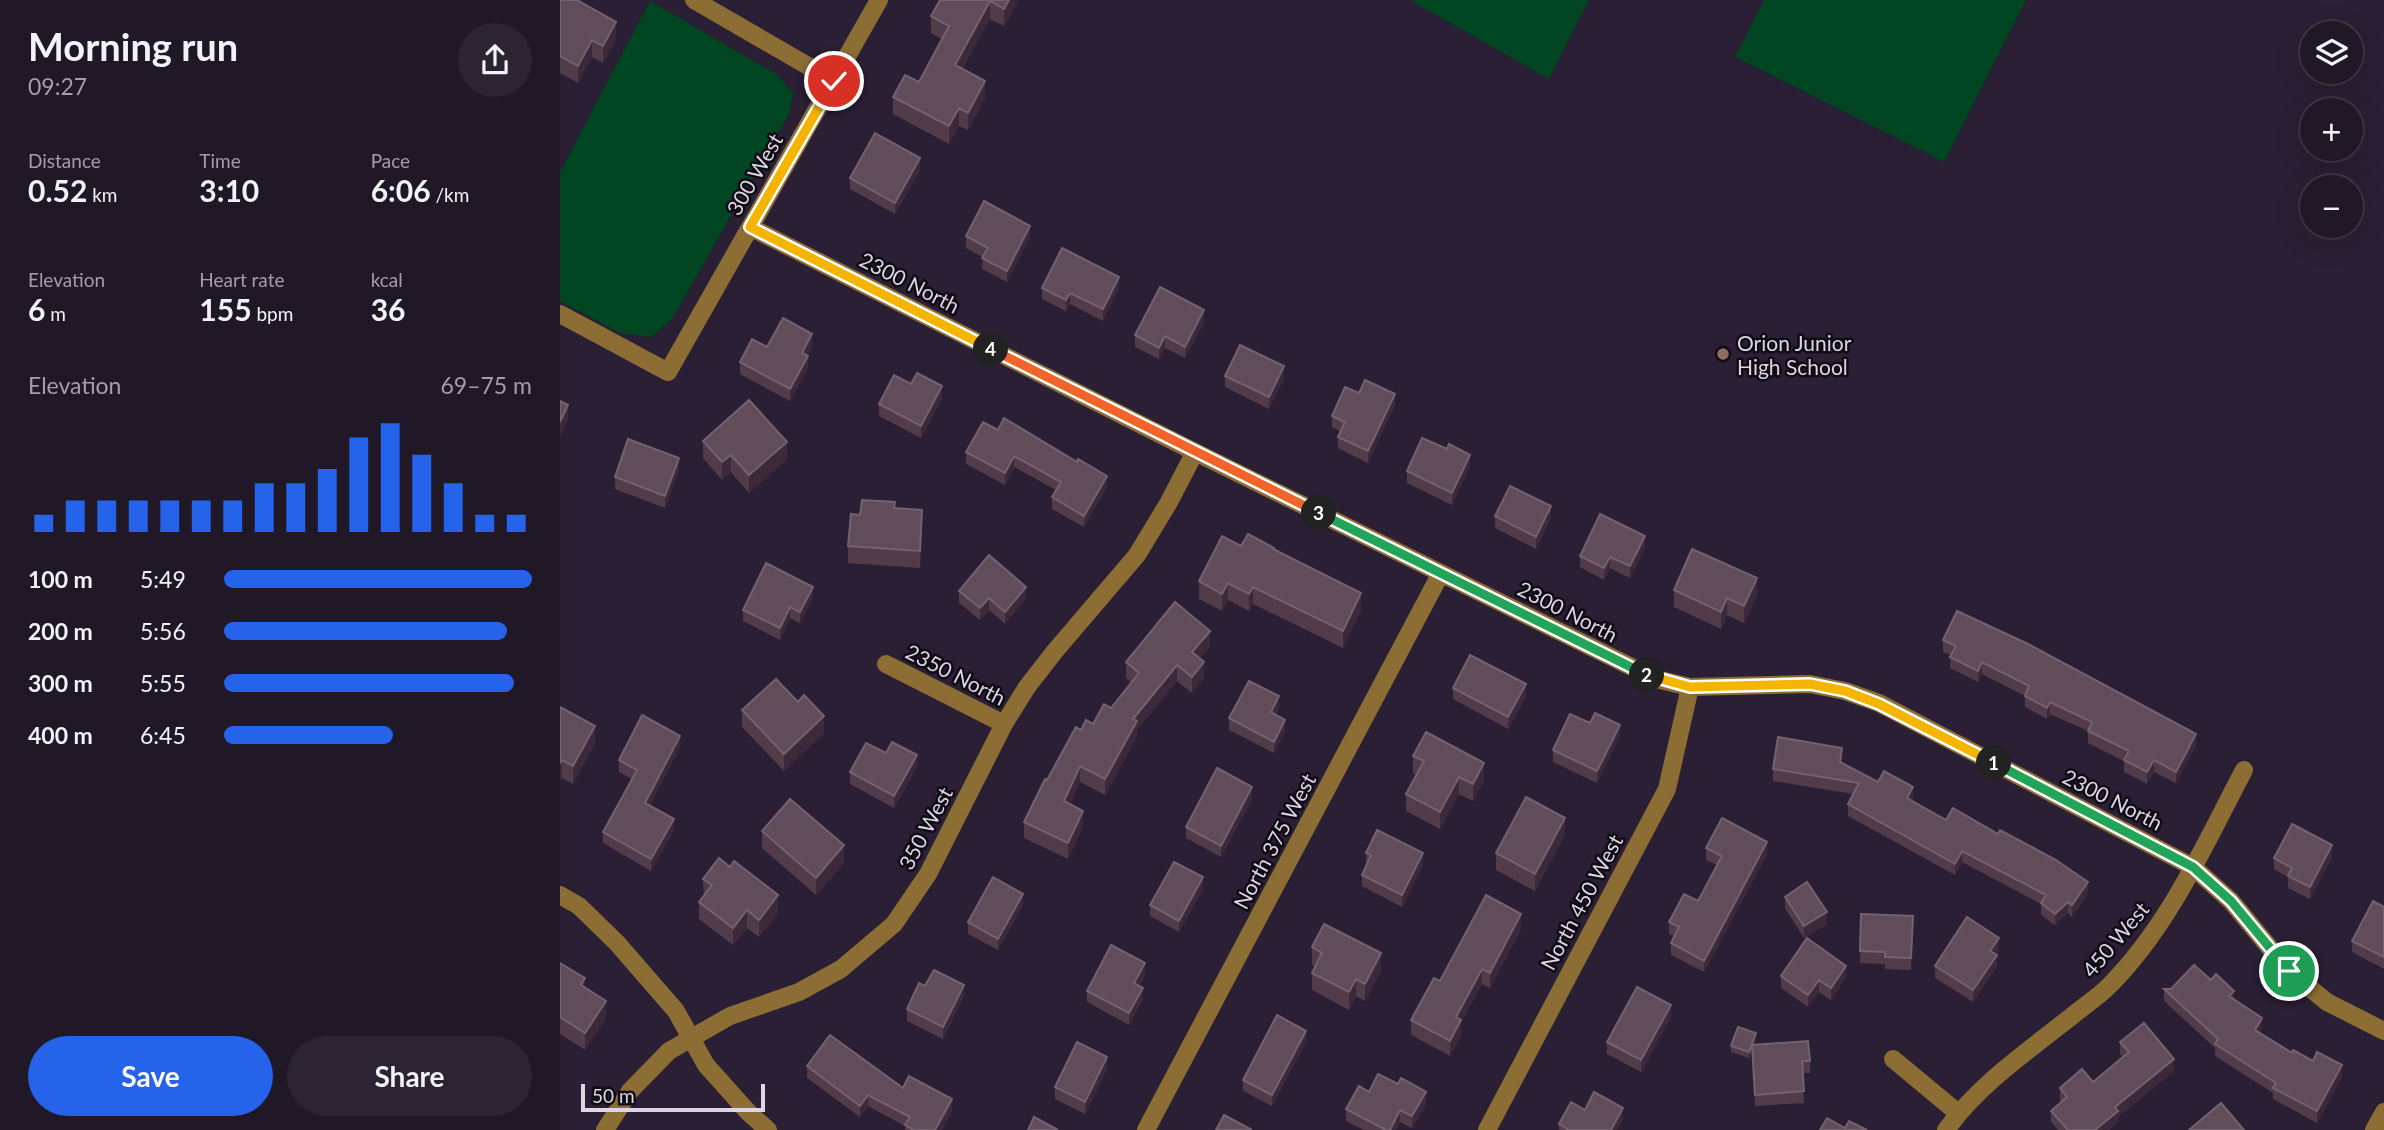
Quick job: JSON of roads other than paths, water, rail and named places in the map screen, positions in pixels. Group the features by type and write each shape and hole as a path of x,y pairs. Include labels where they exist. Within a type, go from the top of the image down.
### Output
{"street":[{"path":"694,0 834,81"},
{"name":"300 West","path":"560,314 668,372 879,0"},
{"name":"2300 North","path":"750,227 1195,452 1656,679 1690,687 1810,684 1845,691 1879,704 2193,867 2231,901 2289,971 2327,1002 2384,1031"},
{"name":"350 West","path":"605,1130 630,1091 669,1051 730,1016 799,992 841,969 894,924 928,874 1004,724 1027,687 1137,555 1195,452"},
{"name":"North 375 West","path":"1146,1130 1441,573"},
{"name":"2350 North","path":"886,664 1004,724"},
{"name":"North 450 West","path":"1487,1130 1667,789 1690,687"},
{"name":"450 West","path":"1946,1130 1958,1113 2000,1073 2109,986 2145,944 2173,903 2244,770"},
{"path":"560,895 579,906 617,943 676,1011 706,1065 768,1130"},
{"path":"1894,1059 1958,1113"},
{"path":"2374,1130 2384,1112"}],"place":[{"name":"Orion Junior High School","path":"1723,354"}]}
